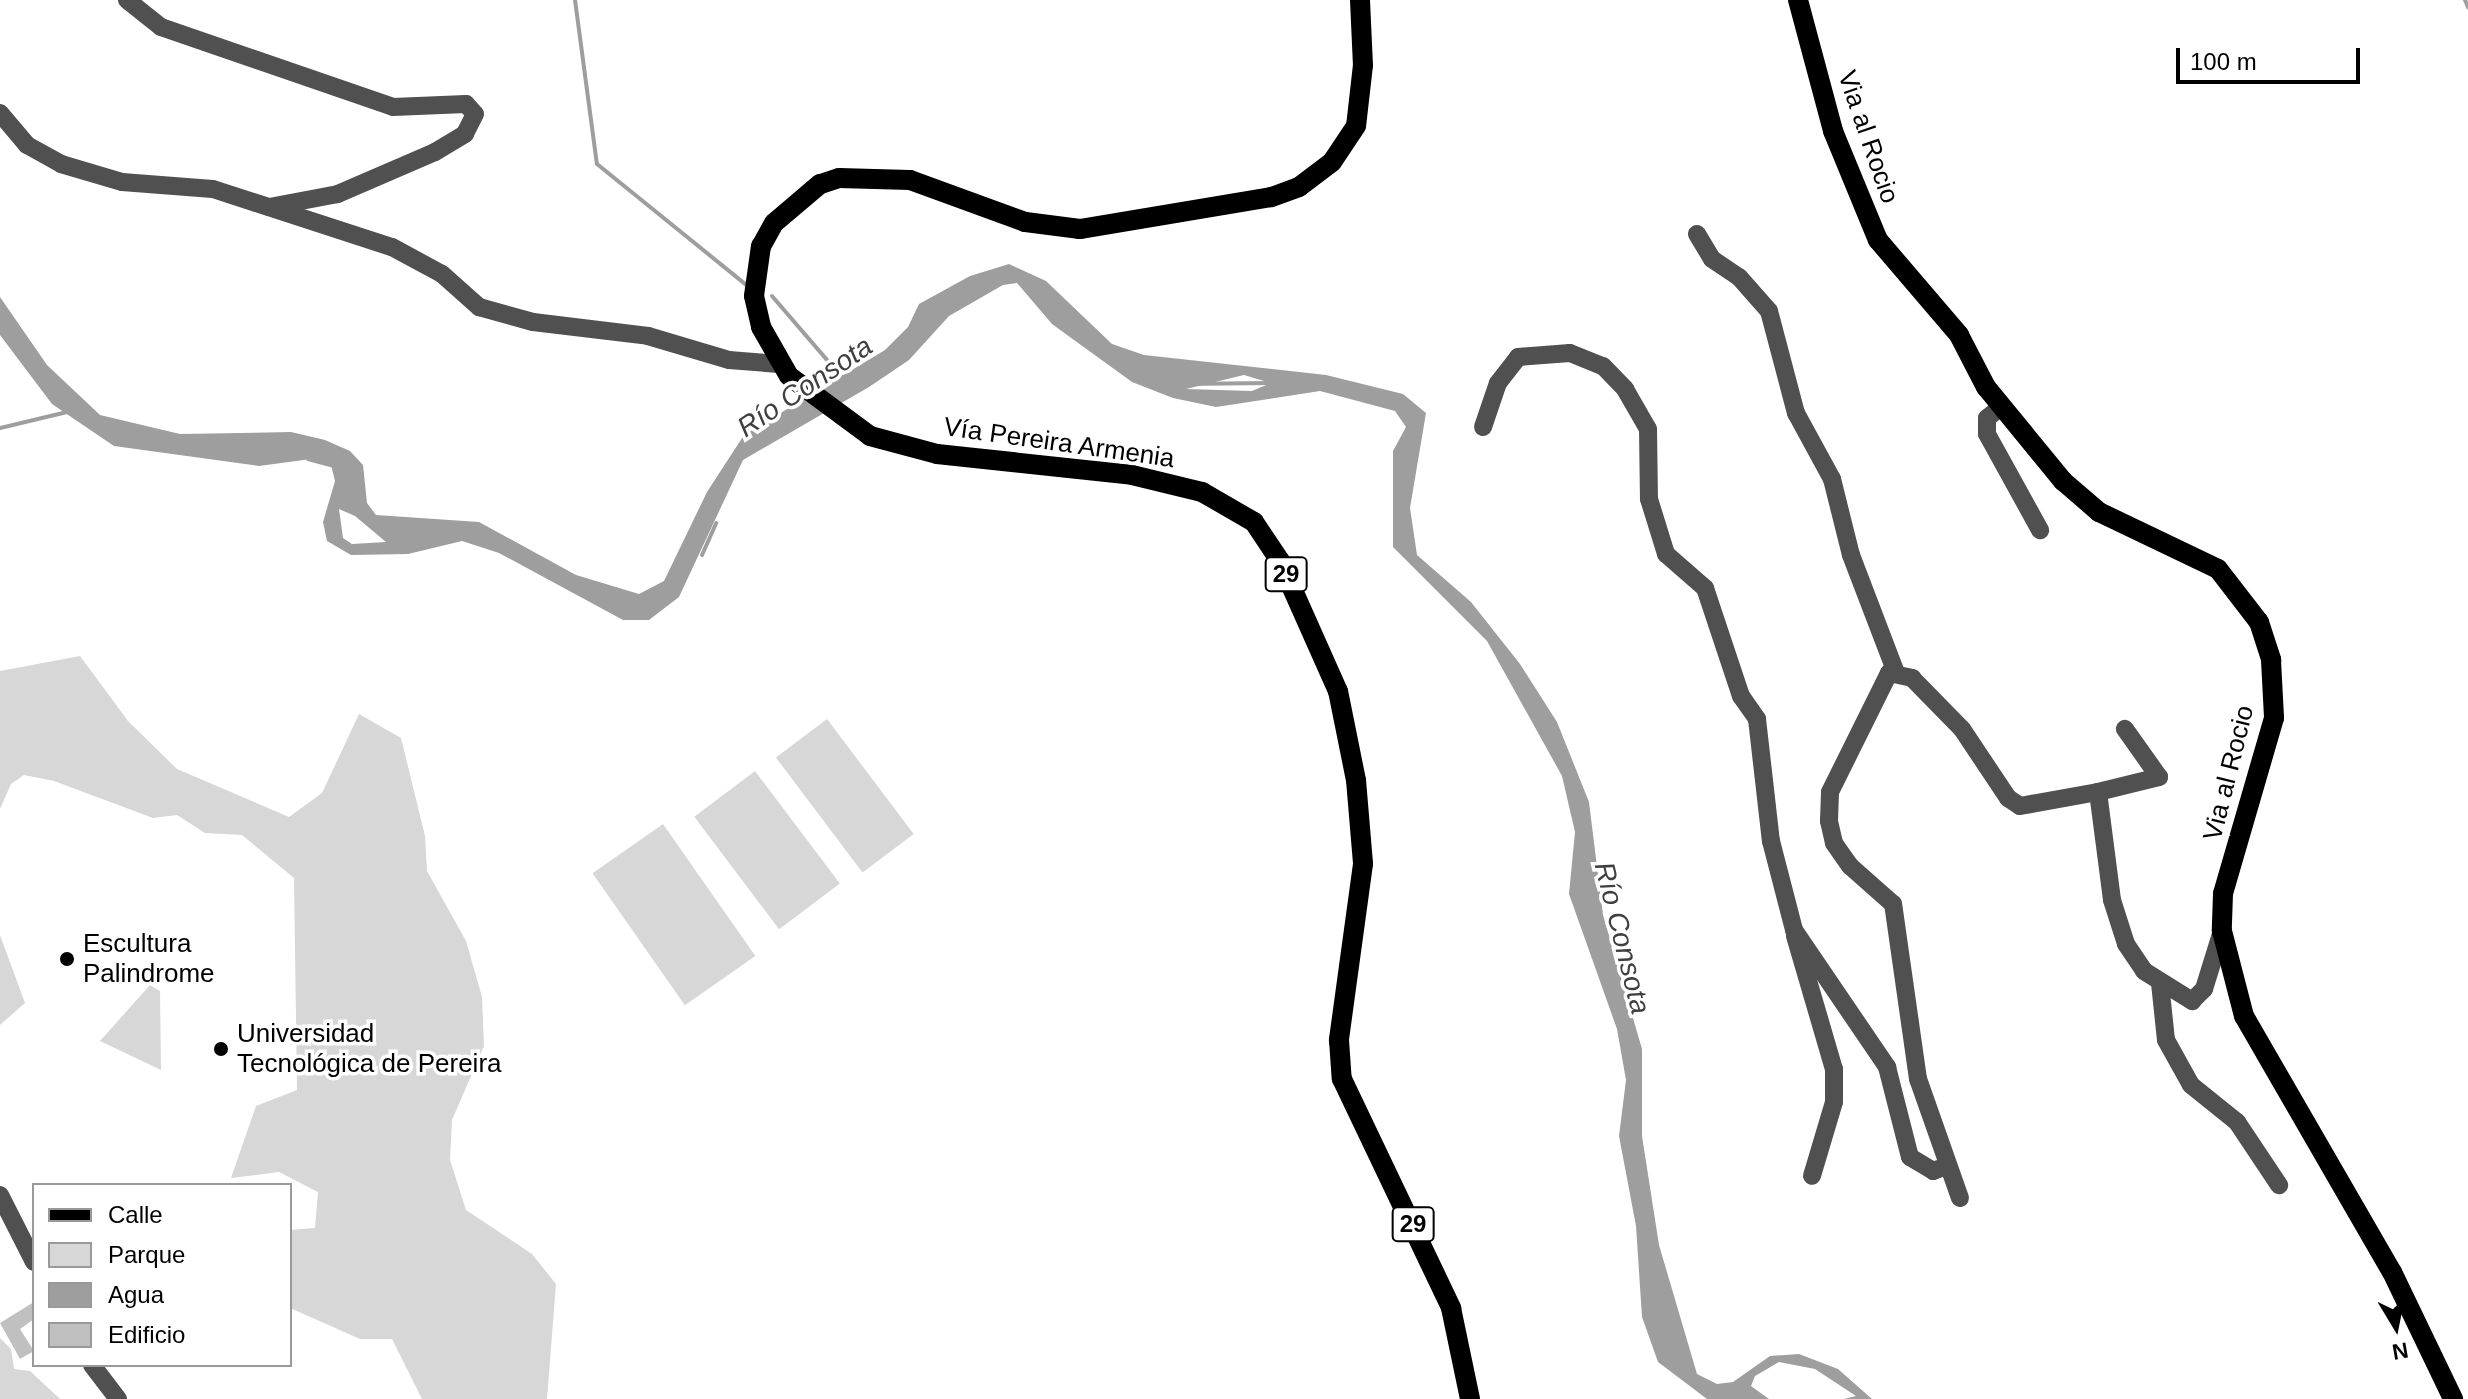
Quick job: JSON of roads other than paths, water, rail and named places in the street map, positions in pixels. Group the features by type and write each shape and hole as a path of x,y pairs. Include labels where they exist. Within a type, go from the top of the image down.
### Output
{"main road":[{"name":"29","path":"779,364 761,327 756,268 774,223 820,184 864,175 910,180 1025,222 1080,229 1271,197 1316,176 1356,126 1363,65 1360,0"},
{"name":"Via al Rocio","path":"1798,0 1842,158 1878,240 1959,335 2002,406 2063,481 2099,512 2218,569 2259,622 2271,660 2274,718 2223,894 2222,931 2244,1016 2392,1272 2453,1399"},
{"name":"Vía Pereira Armenia","path":"779,364 807,392 870,436 937,454 1132,475 1202,492 1254,522 1280,561 1338,691 1356,780 1363,864 1339,1040 1342,1079 1451,1308 1470,1399"}],"street":[{"path":"127,0 161,27 393,107 466,104 475,114 465,134 435,152 338,194 269,207"},
{"path":"0,113 27,145 61,164 122,182 213,189 419,258 479,307 533,322 648,336 729,360 779,364"},
{"path":"1697,234 1712,259 1739,277 1769,311 1796,413 1832,479 1851,555 1895,670 1912,678 1962,729 2008,798 2020,806 2159,777 2125,729"},
{"path":"1483,427 1498,383 1518,357 1570,353 1603,366 1625,389 1648,429 1649,499 1666,554 1705,588 1741,696 1757,719 1771,841 1794,930 1796,953 1834,1069 1834,1102 1812,1176"},
{"path":"2002,406 1987,418 1987,434 2040,530"},
{"path":"1895,670 1884,679 1876,710 1830,792 1829,821 1834,843 1850,866 1893,904 1918,1079 1960,1198"},
{"path":"2098,792 2121,929 2144,971 2192,1001 2204,989 2222,931"},
{"path":"1794,930 1887,1067 1910,1157 1933,1171 1947,1166"},
{"path":"2160,983 2166,1040 2191,1085 2237,1122 2279,1185"},
{"path":"0,1195 32,1258"},
{"path":"94,1367 118,1399"}],"water":[{"path":"1009,264 1046,281 1112,344 1144,355 1326,375 1403,394 1426,413 1410,508 1417,555 1471,602 1520,664 1557,722 1589,802 1603,915 1642,1049 1642,1136 1659,1245 1697,1374 1717,1384 1733,1382 1770,1356 1799,1354 1838,1369 1872,1399 1844,1399 1856,1396 1815,1369 1779,1362 1755,1376 1751,1386 1769,1399 1707,1399 1658,1362 1642,1317 1636,1226 1619,1136 1626,1080 1617,1029 1569,894 1575,832 1562,776 1487,641 1393,547 1393,451 1406,427 1395,411 1320,391 1216,407 1173,398 1132,382 1052,324 1017,283 1003,285 949,316 909,360 869,387 743,460 679,597 649,620 623,620 499,553 462,541 408,554 351,555 327,541 323,522 335,481 331,465 311,459 259,466 114,446 52,404 0,335 0,297 47,365 100,415 180,434 291,432 325,440 350,451 363,465 367,503 376,515 479,522 576,575 639,594 664,581 707,492 744,435 885,350 908,327 919,304 970,276","holes":["1244,375 1271,383 1252,391 1186,389","339,509 355,516 386,542 352,544 343,538"]}],"waterway":[{"path":"575,0 597,164 749,287"},
{"path":"2465,0 2468,7"},
{"path":"772,296 846,382"},
{"name":"Río Consota","path":"1180,384 1275,383"},
{"path":"0,428 67,412"},
{"name":"Río Consota","path":"308,459 334,466"},
{"name":"Río Consota","path":"702,555 716,523"}],"place":[{"name":"Escultura Palindrome","path":"67,959"},
{"name":"Universidad Tecnológica de Pereira","path":"221,1049"}]}
